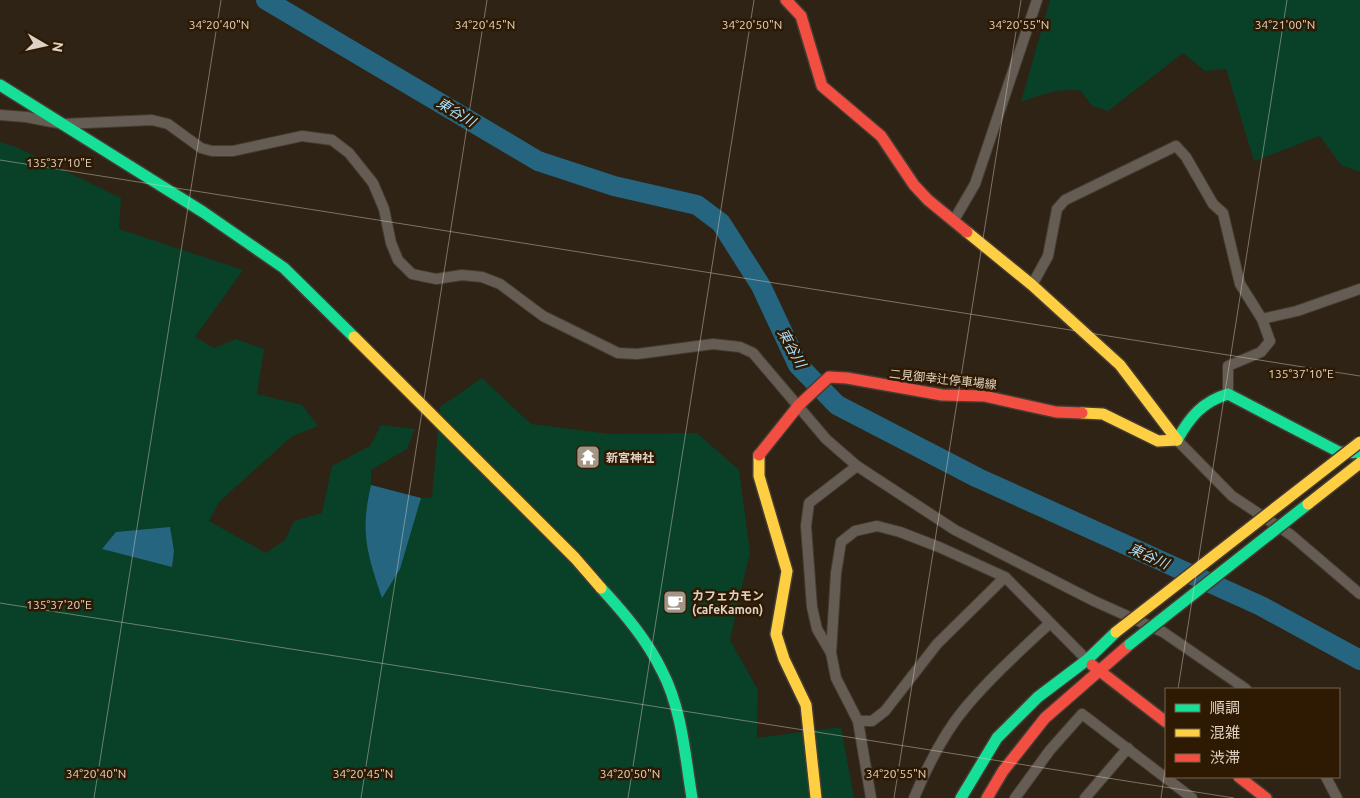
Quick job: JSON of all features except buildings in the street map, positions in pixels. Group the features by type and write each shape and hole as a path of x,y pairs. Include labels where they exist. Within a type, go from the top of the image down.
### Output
{"street":[{"path":"786,0 801,16 822,86 881,136 914,185 928,200 1032,286 1120,365 1177,440 1232,496 1291,535 1360,594"},
{"path":"954,220 975,184 1037,0"},
{"path":"0,86 203,212 284,268 581,565 636,627 663,672 679,726 692,798"},
{"path":"0,115 26,117 63,124 152,120 168,124 201,148 212,151 233,151 302,136 332,140 349,153 372,183 384,209 391,243 398,260 412,274 436,279 462,275 482,277 500,284 543,316 618,353 637,354 713,344 740,347 753,353 826,439 857,466 955,530 1094,601 1163,632 1245,688"},
{"path":"1032,286 1048,256 1056,209 1066,200 1176,146 1186,157 1213,204 1222,213 1240,284 1262,319 1270,341 1261,352 1228,366 1228,394"},
{"path":"1262,319 1297,311 1360,290"},
{"name":"二見御幸辻停車場線","path":"816,798 806,705 784,659 776,634 787,571 759,476 759,454 799,405 829,377 847,378 877,385 942,395 984,396 1056,412 1103,414 1158,441 1177,440"},
{"path":"1177,440 1192,413 1211,398 1228,394 1339,452 1360,453"},
{"path":"960,798 997,738 1038,697 1087,660 1116,632 1360,442"},
{"path":"987,798 1003,771 1045,718 1130,644 1360,463"},
{"path":"857,466 809,503 806,526 812,607 817,629 830,653 836,678 858,721 871,798"},
{"path":"830,653 841,542 854,531 877,526 900,532 1005,577 1099,672 1165,721"},
{"path":"858,721 872,721 885,711 937,644 1005,577"},
{"path":"914,798 937,750 964,709 1002,667 1050,623"},
{"path":"1015,798 1050,750 1082,714 1165,777"},
{"path":"1087,797 1128,748"},
{"path":"1166,778 1192,798"},
{"path":"1240,778 1266,798"},
{"path":"1327,778 1337,798"}],"green space":[{"path":"1050,0 1360,0 1360,172 1341,165 1320,136 1254,161 1226,69 1205,71 1183,53 1108,111 1092,106 1081,91 1073,90 1050,92 1021,102"},
{"path":"0,142 16,147 121,198 119,229 243,270 195,337 214,348 236,339 264,349 257,394 302,405 318,426 291,437 219,502 209,521 266,553 285,540 294,521 322,513 332,466 370,446 381,425 415,429 407,449 371,470 371,485 421,498 432,498 440,407 482,378 531,424 610,434 697,433 739,470 750,552 730,640 758,690 757,738 841,727 854,798 0,798","holes":["103,549 174,551 172,567"]}],"water":[{"path":"371,485 421,498 400,569 382,598 372,568 367,543 366,517"},
{"path":"170,527 174,551 172,567 102,549 116,532"}],"waterway":[{"name":"東谷川","path":"266,0 538,161 614,186 697,205 721,223 761,286 798,365 837,405 978,478 1261,606 1360,660"}],"traffic: fast":[{"path":"0,85 203,212 284,268 354,337"},
{"path":"1177,440 1198,411 1211,401 1228,394 1339,452 1360,453"},
{"path":"1130,644 1308,504"},
{"path":"601,588 642,638 669,686 682,733 692,798"},
{"path":"961,798 997,738 1038,697 1087,660 1116,632"}],"traffic: slow":[{"path":"967,232 1032,285 1120,365 1177,440"},
{"path":"354,337 575,558 601,588"},
{"path":"1082,413 1103,414 1158,441 1177,440"},
{"path":"1116,632 1360,442"},
{"path":"759,455 759,476 787,571 776,634 784,659 806,705 816,798"},
{"path":"1308,504 1360,463"}],"traffic: jam":[{"path":"786,0 801,16 822,86 881,136 914,185 928,200 967,232"},
{"path":"759,455 799,405 829,377 847,378 942,395 984,396 1056,412 1082,413"},
{"path":"987,798 1003,771 1045,718 1130,644"},
{"path":"1092,665 1165,721"},
{"path":"1240,778 1266,798"}],"place":[{"name":"新宮神社","path":"588,457"},
{"name":"カフェカモン (cafeKamon)","path":"675,602"}]}
